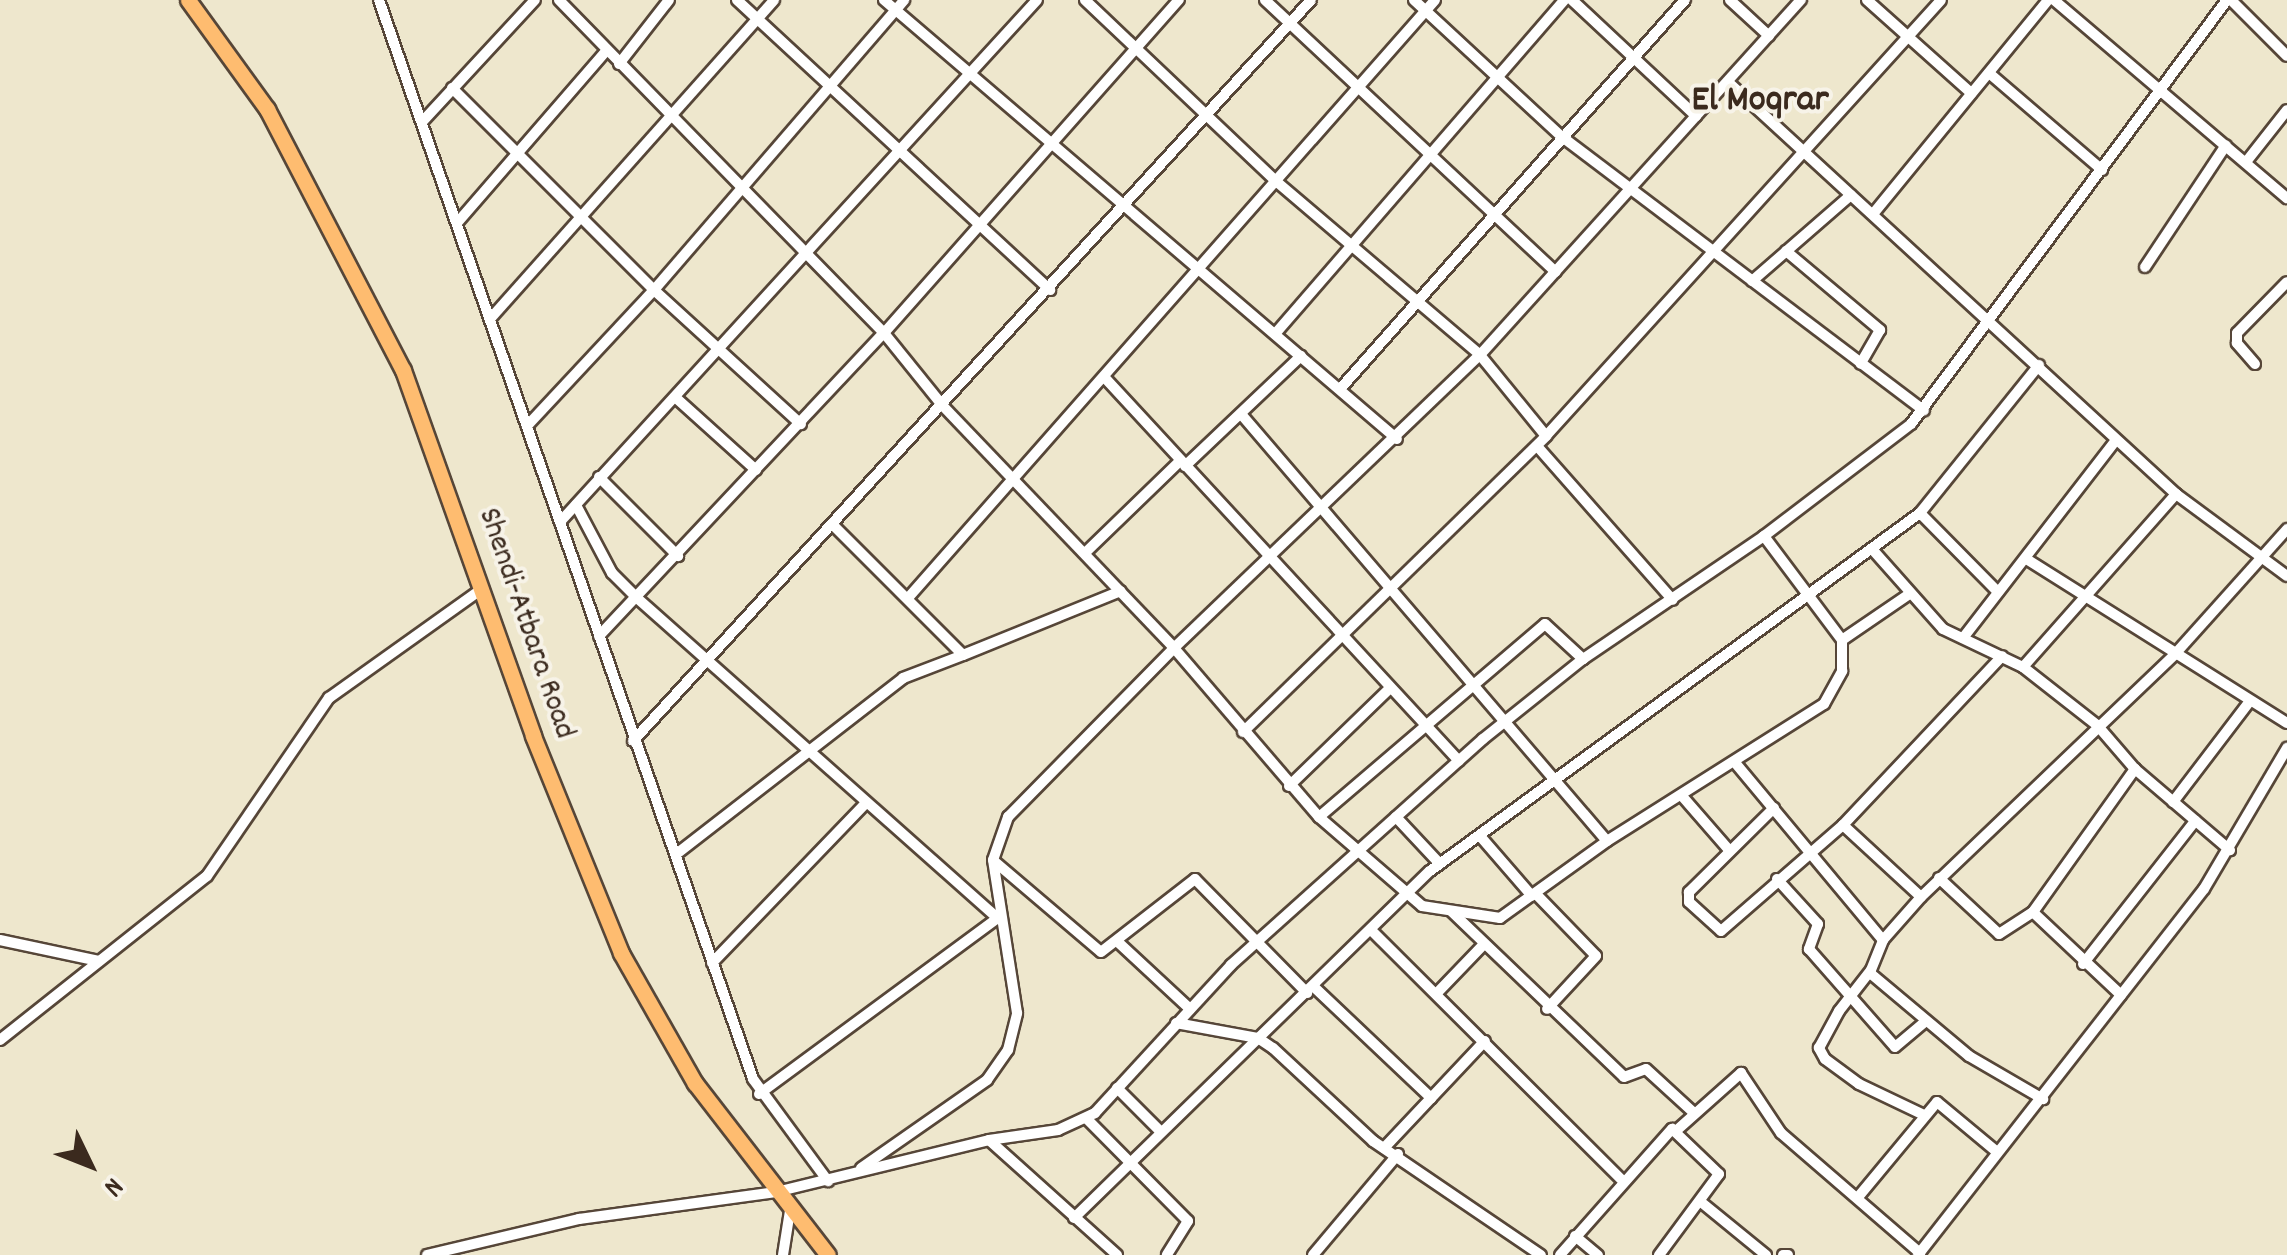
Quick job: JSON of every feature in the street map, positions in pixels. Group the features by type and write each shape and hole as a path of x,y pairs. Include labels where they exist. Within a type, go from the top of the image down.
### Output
{"highway":[{"name":"Shendi-Atbara Road","path":"188,0 266,109 373,306 483,588 533,736 621,953 678,1058 790,1211 828,1255"},
{"path":"198,0 211,32"}],"street":[{"path":"379,0 633,742 678,852 759,1094 828,1181"},
{"path":"422,122 535,0"},
{"path":"559,0 884,333 942,404 1174,648 1318,817 1403,896 1491,921 1534,895 1607,841 1736,765 1824,704 1842,671 1842,640 1764,536"},
{"path":"620,64 669,0"},
{"path":"737,0 1050,290"},
{"path":"490,319 774,0"},
{"path":"884,0 899,5 970,73 1397,440"},
{"path":"560,522 1037,0"},
{"path":"1085,0 1277,182 1480,355 1546,436"},
{"path":"599,636 802,424 1179,0"},
{"path":"1265,0 1491,217 1556,272"},
{"path":"633,742 1050,290 1310,0"},
{"path":"1414,0 1493,79 1560,136 1924,411"},
{"path":"908,598 1106,379 1198,268 1435,0"},
{"path":"1275,334 1493,79 1568,0 1696,116"},
{"path":"1340,389 1560,136 1685,0"},
{"path":"1730,0 1769,36"},
{"path":"849,1176 987,1080 1008,1050 1017,1012 993,860 1008,817 1174,648 1324,511 1480,355 1801,0"},
{"path":"1867,0 1972,94"},
{"path":"1242,732 1394,591 1537,446 1942,0"},
{"path":"1872,214 2051,0 2162,86 2285,192"},
{"path":"427,1255 579,1219 776,1192 989,1140 1058,1130 1086,1118 1257,942 1506,721 1582,660 1764,536 1924,411 2229,0 2287,56"},
{"path":"526,426 745,188 828,84 899,5"},
{"path":"456,223 606,51"},
{"path":"1989,72 2102,170"},
{"path":"1728,82 2176,494 2287,576"},
{"path":"452,88 654,290 802,424"},
{"path":"2246,162 2287,110"},
{"path":"2144,267 2226,145"},
{"path":"1752,281 1851,194"},
{"path":"1786,251 1880,330 1860,364"},
{"path":"2255,364 2236,343 2237,333 2287,282"},
{"path":"1086,552 1301,356"},
{"path":"1074,1218 1440,864 1808,591 1920,513 2038,365"},
{"path":"1106,379 1459,761"},
{"path":"675,397 756,470"},
{"path":"1241,414 1607,841"},
{"path":"1963,638 2028,560 2116,440"},
{"path":"1537,446 1673,600"},
{"path":"599,477 678,556"},
{"path":"2023,668 2176,494"},
{"path":"576,506 612,573 636,598 812,750 866,804 1000,916"},
{"path":"1920,513 1998,592"},
{"path":"834,526 963,655"},
{"path":"1924,1115 1838,1072 1820,1053 1849,996 1870,973 1883,940 1921,896 2175,654 2287,528"},
{"path":"1872,549 1908,595 1942,629 2023,668 2097,725 2135,769 2230,850"},
{"path":"2028,560 2287,724"},
{"path":"0,1040 207,876 330,698 401,641 483,588"},
{"path":"678,852 903,678 1121,591"},
{"path":"1842,640 1908,595"},
{"path":"1318,817 1472,681 1546,624 1582,660"},
{"path":"1774,808 1728,849 1687,898 1721,931 1843,825 2002,656"},
{"path":"1290,786 1390,688"},
{"path":"2173,802 2250,701"},
{"path":"1560,1255 1664,1134 1677,1130 1742,1072 1780,1133 1859,1196 1919,1254 2043,1099 2230,850 2287,748"},
{"path":"1736,765 1883,940"},
{"path":"1940,878 1999,934 2033,912 2135,769"},
{"path":"1682,796 1728,849"},
{"path":"712,963 866,804"},
{"path":"1396,817 1440,864"},
{"path":"2083,964 2195,821"},
{"path":"1843,825 1921,896"},
{"path":"1480,836 1596,956 1548,1009"},
{"path":"993,860 1101,952 1119,942 1195,878 1257,942 1431,1098"},
{"path":"1777,879 1818,924 1809,948 1898,1049 1926,1021"},
{"path":"1451,912 1548,1009 1624,1076 1646,1068 1694,1113"},
{"path":"2033,912 2083,964 2121,995"},
{"path":"759,1094 1000,916"},
{"path":"1373,932 1622,1180"},
{"path":"0,940 99,961"},
{"path":"1119,942 1190,1009"},
{"path":"1437,992 1484,944"},
{"path":"1870,973 1926,1021 2043,1099"},
{"path":"1176,1023 1258,1038 1384,1148 1542,1255"},
{"path":"1384,1148 1485,1041"},
{"path":"1117,1088 1161,1132"},
{"path":"1859,1196 1937,1102 1998,1152"},
{"path":"1086,1118 1188,1221 1167,1255"},
{"path":"1659,1255 1719,1174 1677,1130"},
{"path":"989,1140 1112,1253"},
{"path":"1314,1255 1398,1154"},
{"path":"1700,1202 1766,1255"},
{"path":"783,1255 790,1211"},
{"path":"1575,1236 1598,1255"}],"district":[{"name":"El Moqrar","path":"1760,102"}]}
